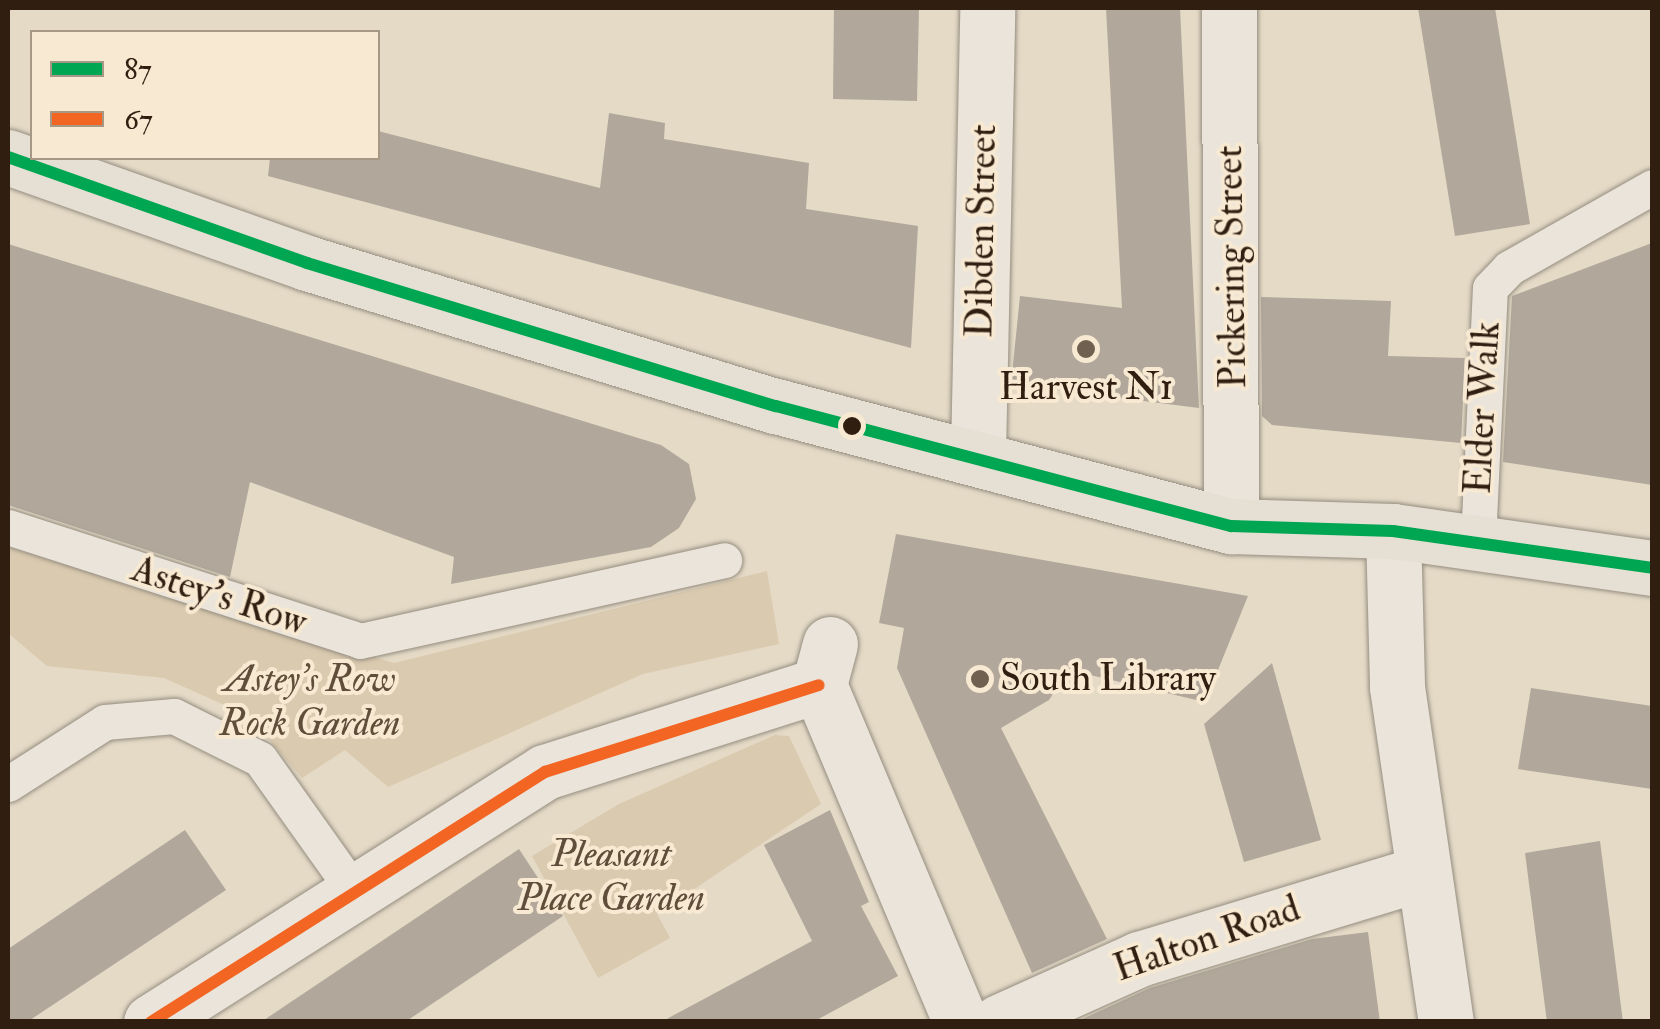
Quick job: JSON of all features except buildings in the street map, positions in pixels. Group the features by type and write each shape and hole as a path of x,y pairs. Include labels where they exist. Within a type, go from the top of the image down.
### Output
{"main road":[{"path":"8,157 344,274 776,406 978,454 1231,526 1393,531 1652,568"}],"street":[{"name":"Dibden Street","path":"978,454 987,8"},
{"name":"Pickering Street","path":"1229,8 1231,526"},
{"path":"1393,531 1397,688 1446,1022"},
{"path":"151,1022 353,890 546,772 824,664 961,1022"},
{"name":"Halton Road","path":"999,1022 1139,959 1422,873"}],"lane":[{"name":"Elder Walk","path":"1478,542 1490,288 1509,268 1652,187"},
{"name":"Astey's Row","path":"8,527 360,641 724,560"},
{"path":"8,784 105,722 174,716 260,759 353,890"}],"green space":[{"name":"Astey's Row Rock Garden","path":"8,547 394,663 767,571 779,644 643,674 388,787 345,750 302,778 249,716 164,678 47,666 8,633"},
{"name":"Pleasant Place Garden","path":"775,735 789,736 821,804 657,914 670,938 598,978 532,856 619,804"}],"transit line":[{"name":"87","path":"8,157 307,263 776,406 1231,526 1393,531 1652,568"},
{"name":"67","path":"151,1022 545,772 819,685"}],"place":[{"name":"Harvest N1","path":"1086,349"},
{"name":"South Library","path":"980,679"}]}
